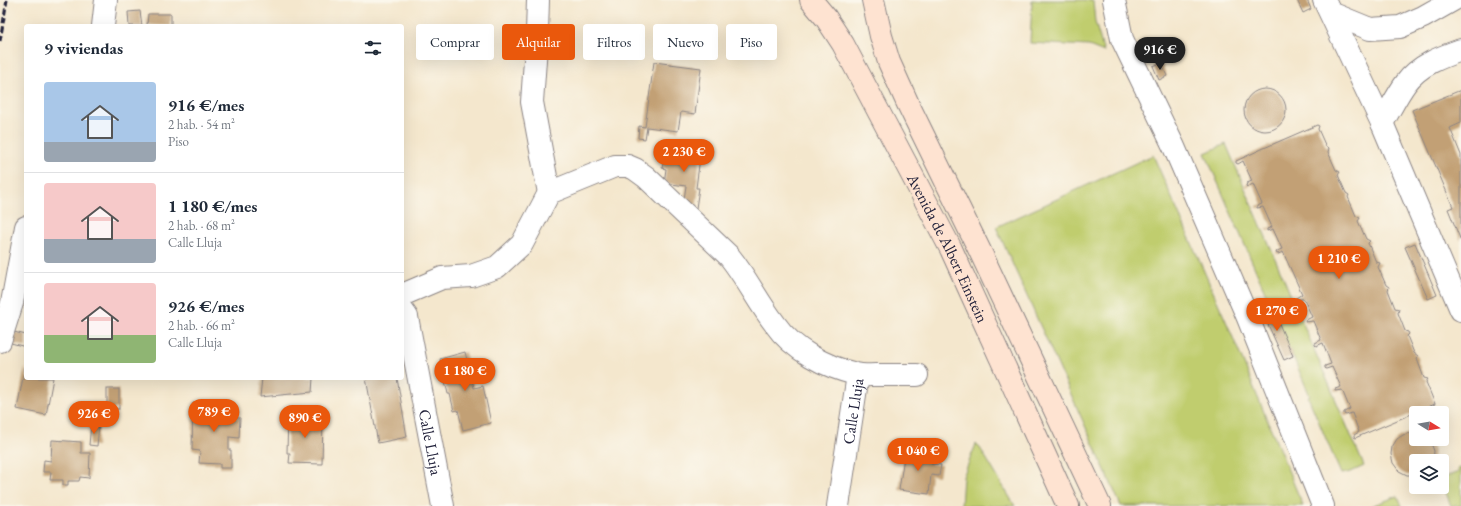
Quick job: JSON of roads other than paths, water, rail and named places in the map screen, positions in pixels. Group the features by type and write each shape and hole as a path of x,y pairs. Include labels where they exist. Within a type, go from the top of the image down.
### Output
{"main road":[{"name":"Avenida de Albert Einstein","path":"811,0 826,18 843,44 951,249 1068,506"},
{"name":"Avenida de Albert Einstein","path":"874,0 881,36 892,69 1100,506"}],"street":[{"path":"103,24 106,0"},
{"path":"404,294 442,278 471,276 497,267 522,244 549,193 532,102 538,0"},
{"path":"1114,0 1122,39 1174,147 1248,318 1323,506"},
{"path":"1328,6 1370,29 1400,27 1423,17 1453,0"},
{"path":"1328,6 1382,123 1461,310"},
{"path":"1382,123 1406,82 1424,66 1444,56 1461,50"},
{"path":"549,193 615,166 628,166 635,169 704,231 729,256 775,325 786,338 810,356 837,368 858,375"},
{"path":"0,341 12,303 24,238"},
{"name":"Calle Lluja","path":"404,312 408,317 443,506"},
{"name":"Calle Lluja","path":"838,506 858,375 917,375"}],"railway":[{"path":"0,41 7,0"}]}
